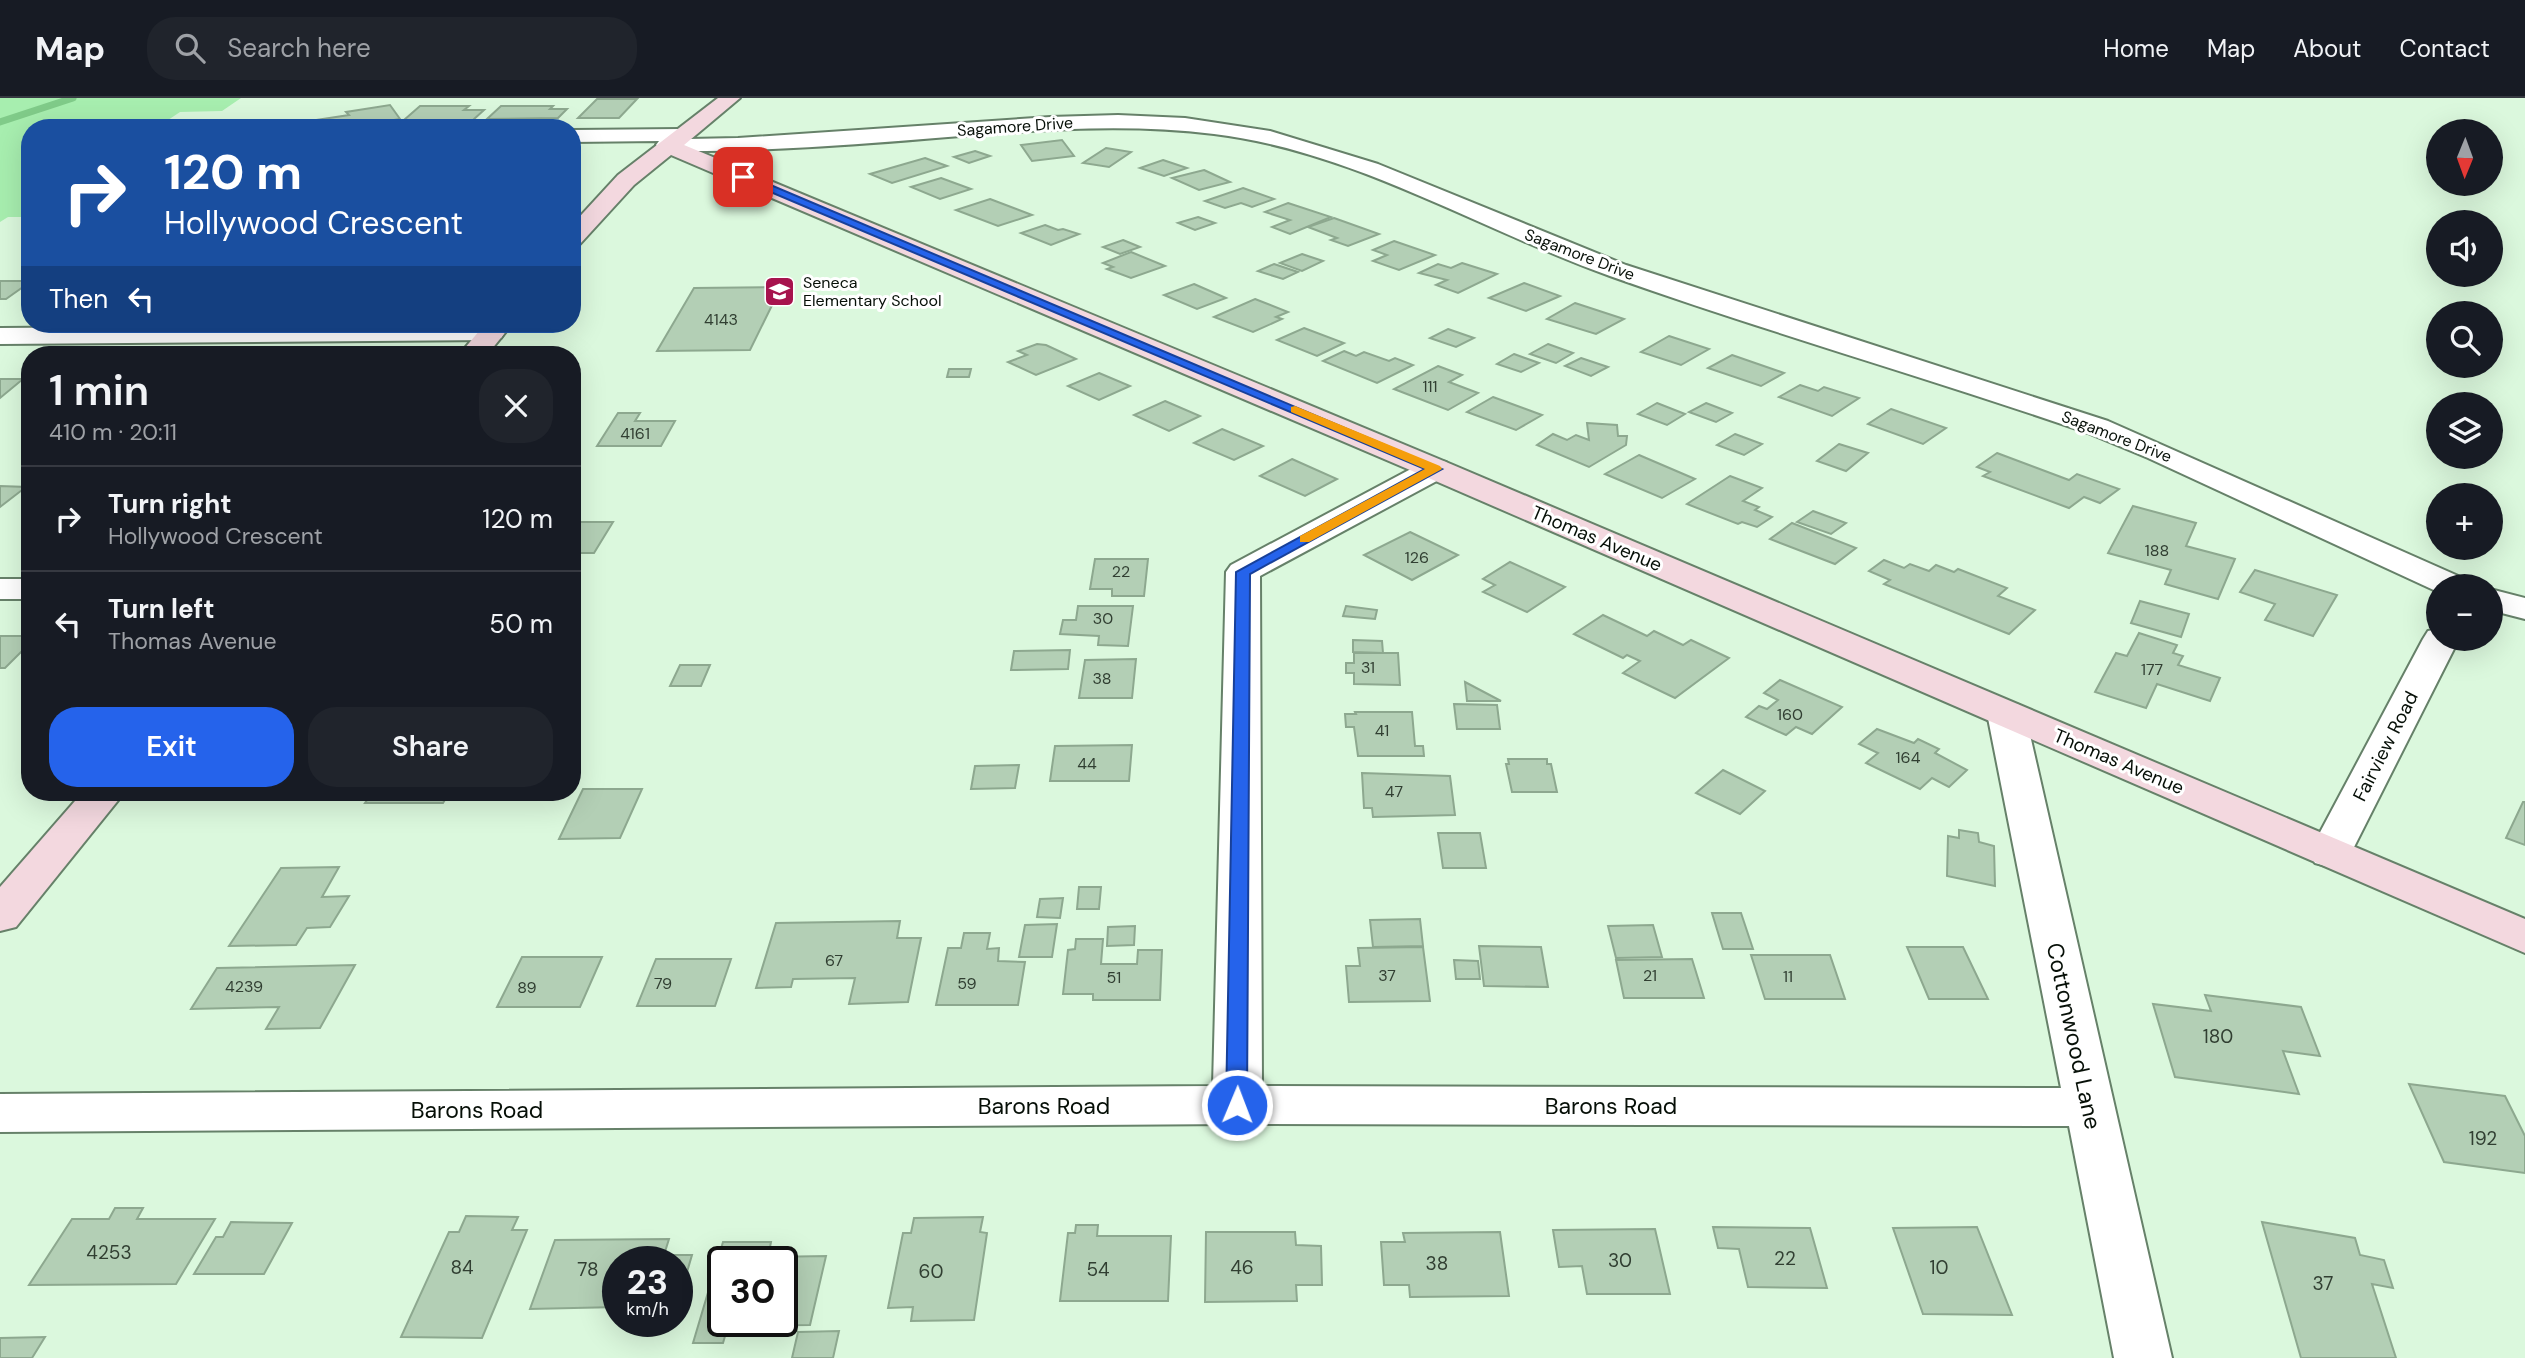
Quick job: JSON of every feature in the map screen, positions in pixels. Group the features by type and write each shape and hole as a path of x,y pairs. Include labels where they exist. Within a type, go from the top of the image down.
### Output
{"main road":[{"path":"581,229 626,180 730,98"},
{"name":"Thomas Avenue","path":"674,140 2525,937"},
{"path":"0,916 97,801"}],"street":[{"name":"Sagamore Drive","path":"581,136 772,145 1090,122 1172,123 1217,128 1289,142 1346,161 1615,269 2098,427 2428,574"},
{"path":"0,336 186,333"},
{"path":"1237,1105 1243,572 1435,469"},
{"path":"0,589 21,589"},
{"path":"2503,603 2525,609"},
{"name":"Fairview Road","path":"2330,853 2435,651"},
{"name":"Cottonwood Lane","path":"2007,713 2143,1358"},
{"name":"Barons Road","path":"0,1114 1237,1105 2089,1107"}],"green space":[{"path":"0,98 241,98 222,111 180,112 170,119 21,119 21,217 8,217 0,222"}],"building":[{"path":"597,99 637,99 619,118 578,118"},
{"path":"390,105 400,119 323,119 349,115 346,112"},
{"path":"420,106 469,106 464,110 484,110 474,119 405,119"},
{"path":"501,106 553,106 550,109 567,109 558,118 487,119"},
{"path":"1062,140 1074,156 1032,161 1021,145"},
{"path":"1106,148 1131,152 1109,167 1083,163"},
{"path":"975,151 990,156 969,163 954,157"},
{"path":"925,158 947,166 892,183 870,174"},
{"path":"1163,160 1187,168 1164,176 1140,168"},
{"path":"1204,170 1230,182 1199,190 1172,178"},
{"path":"941,178 971,189 940,199 911,187"},
{"path":"1243,188 1274,199 1252,207 1241,203 1225,208 1205,201"},
{"path":"990,199 1032,215 998,226 956,210"},
{"path":"1288,203 1331,217 1290,234 1272,227 1290,220 1265,212"},
{"path":"1198,217 1215,223 1195,230 1178,223"},
{"path":"1334,218 1379,234 1348,246 1331,240 1337,238 1308,227"},
{"path":"1045,225 1079,234 1051,245 1021,233"},
{"path":"1123,240 1140,247 1120,254 1103,247"},
{"path":"1394,241 1435,255 1399,270 1373,261 1387,255 1373,250"},
{"path":"1131,252 1165,266 1131,278 1107,269 1113,267 1103,263"},
{"path":"1302,254 1323,261 1302,271 1280,263"},
{"path":"1462,263 1497,274 1458,293 1436,285 1447,280 1419,273 1438,264 1451,268"},
{"path":"1274,264 1298,272 1283,279 1258,271"},
{"path":"0,281 21,281 21,288 6,299 0,299"},
{"path":"1524,283 1560,296 1526,311 1489,298"},
{"path":"1194,284 1226,298 1197,309 1164,295"},
{"name":"Seneca Elementary School","path":"781,287 750,350 657,351 694,288"},
{"path":"1255,299 1288,312 1276,317 1282,319 1253,332 1214,317"},
{"path":"1575,303 1624,319 1596,334 1547,319"},
{"path":"1304,328 1344,343 1317,356 1277,340"},
{"path":"1448,329 1474,338 1456,347 1430,338"},
{"path":"1669,336 1709,349 1681,365 1641,352"},
{"path":"1037,344 1046,345 1076,359 1036,375 1008,362 1027,355 1018,351"},
{"path":"1548,344 1573,353 1556,363 1530,354"},
{"path":"1344,351 1356,356 1364,352 1389,361 1395,358 1413,365 1377,383 1323,361"},
{"path":"1514,354 1539,363 1521,372 1497,364"},
{"path":"1732,355 1784,373 1761,386 1708,368"},
{"path":"1581,358 1608,367 1591,376 1565,366"},
{"path":"1438,366 1462,375 1449,382 1478,393 1448,410 1394,389"},
{"path":"949,369 971,369 969,377 947,377"},
{"path":"1099,373 1130,386 1099,400 1068,386"},
{"path":"0,379 21,379 21,381 0,398"},
{"path":"1800,385 1818,391 1824,387 1859,398 1832,416 1779,397"},
{"path":"1493,397 1542,415 1516,430 1467,412"},
{"path":"1165,401 1200,416 1169,431 1134,415"},
{"path":"1657,403 1685,414 1667,425 1638,414"},
{"path":"1706,403 1732,413 1716,422 1689,412"},
{"path":"1891,409 1946,428 1923,444 1868,424"},
{"path":"618,413 640,413 635,421 675,421 661,446 597,446"},
{"path":"1587,423 1617,425 1618,436 1627,436 1626,445 1589,467 1537,445 1553,434 1567,440 1576,435 1589,440"},
{"path":"1222,429 1263,446 1234,460 1194,443"},
{"path":"1735,434 1762,444 1744,455 1717,445"},
{"path":"1839,444 1868,453 1846,471 1817,461"},
{"path":"1997,453 2069,480 2077,474 2119,489 2100,503 2084,497 2069,508 1983,476 1990,472 1977,467"},
{"path":"1639,455 1695,479 1662,498 1605,474"},
{"path":"1292,459 1337,479 1305,496 1260,476"},
{"path":"1730,476 1762,488 1743,501 1759,507 1755,510 1772,517 1757,527 1742,522 1738,524 1687,504"},
{"path":"0,486 21,487 21,491 0,507"},
{"path":"2133,506 2196,523 2186,546 2235,559 2218,599 2165,584 2171,570 2108,553"},
{"path":"1813,511 1846,523 1831,534 1797,522"},
{"path":"581,522 613,522 594,553 581,553"},
{"path":"1792,523 1856,548 1835,564 1770,539"},
{"path":"1410,532 1458,555 1412,580 1364,555"},
{"path":"1095,559 1148,559 1144,596 1112,596 1112,589 1090,589"},
{"path":"1884,560 1904,568 1910,564 1929,571 1936,565 1954,572 1958,569 2007,588 1998,596 2035,610 2009,634 1884,584 1890,580 1869,571"},
{"path":"1510,562 1565,587 1527,612 1483,592 1495,585 1483,579"},
{"path":"2255,570 2337,595 2313,636 2265,620 2275,604 2240,592"},
{"path":"2140,601 2189,614 2181,637 2131,623"},
{"path":"1078,606 1133,606 1128,646 1098,645 1099,636 1060,634 1063,620 1076,620"},
{"path":"1346,606 1377,610 1375,619 1343,616"},
{"path":"1603,615 1647,636 1654,631 1683,645 1691,640 1729,658 1675,698 1623,673 1640,661 1627,655 1623,658 1574,634"},
{"path":"2139,633 2177,645 2173,653 2183,656 2178,665 2220,678 2210,701 2157,684 2146,708 2095,692 2116,653 2127,656"},
{"path":"0,636 21,636 21,652 5,668 0,668"},
{"path":"1353,640 1382,641 1383,653 1353,652"},
{"path":"1070,650 1068,669 1011,670 1014,651"},
{"path":"1354,653 1398,653 1400,685 1354,684 1354,673 1346,673 1346,663 1354,663"},
{"path":"1136,659 1132,698 1079,698 1085,660"},
{"path":"680,665 710,665 701,686 670,686"},
{"path":"1780,680 1842,707 1812,734 1796,727 1786,735 1746,717 1759,706 1767,709 1778,700 1764,693"},
{"path":"1465,682 1501,701 1467,701"},
{"path":"1454,704 1497,705 1500,729 1457,729"},
{"path":"1355,712 1412,712 1415,746 1423,746 1424,756 1358,756 1354,727 1346,727 1345,714 1356,714"},
{"path":"1877,729 1914,743 1918,739 1939,749 1935,753 1967,770 1949,787 1932,778 1920,789 1866,763 1878,753 1859,744"},
{"path":"1132,745 1129,781 1050,781 1055,746"},
{"path":"1508,759 1547,759 1547,764 1551,764 1557,792 1512,792 1506,764 1509,764"},
{"path":"1019,765 1015,788 971,789 975,766"},
{"path":"1723,770 1765,791 1740,814 1696,793"},
{"path":"1362,773 1450,776 1455,815 1373,817 1372,808 1364,808"},
{"path":"583,789 642,789 620,838 559,839 577,801 581,801"},
{"path":"366,801 444,801 443,803 365,803"},
{"path":"2525,802 2525,845 2506,838"},
{"path":"1959,830 1978,833 1979,842 1994,846 1995,886 1947,876 1948,836 1959,838"},
{"path":"1438,833 1480,833 1486,868 1443,868"},
{"path":"339,867 322,897 349,896 330,927 307,928 296,945 229,946 281,868"},
{"path":"1079,887 1101,887 1099,909 1077,909"},
{"path":"1063,898 1060,918 1037,917 1040,899"},
{"path":"1712,913 1741,913 1753,949 1723,949"},
{"path":"1420,919 1423,946 1373,947 1370,920"},
{"path":"900,921 897,938 921,938 908,1002 849,1004 855,978 793,979 791,987 756,988 776,923"},
{"path":"1057,924 1052,957 1019,957 1025,925"},
{"path":"1653,925 1662,957 1616,958 1608,926"},
{"path":"1135,926 1134,945 1107,946 1108,927"},
{"path":"964,933 990,933 987,949 999,948 998,961 1025,962 1018,1005 936,1005 948,948 961,948"},
{"path":"1076,939 1103,939 1101,964 1137,964 1138,950 1162,950 1160,1000 1093,1000 1093,994 1063,994 1068,950 1075,949"},
{"path":"1479,946 1541,947 1548,987 1484,986"},
{"path":"1423,947 1430,1001 1349,1002 1346,966 1360,966 1358,948"},
{"path":"1907,947 1963,947 1988,999 1929,999"},
{"path":"1751,955 1830,955 1845,999 1765,999"},
{"path":"522,957 602,957 580,1007 497,1007"},
{"path":"656,959 731,959 715,1006 637,1006"},
{"path":"1692,959 1704,998 1624,998 1616,960"},
{"path":"1454,960 1478,961 1480,979 1456,979"},
{"path":"355,965 320,1028 266,1029 279,1007 191,1009 217,968"},
{"path":"2205,995 2301,1007 2320,1056 2283,1051 2299,1094 2175,1077 2153,1004 2211,1011"},
{"path":"2409,1084 2505,1096 2525,1136 2525,1173 2444,1162"},
{"path":"115,1208 143,1208 137,1219 215,1219 176,1284 29,1285 72,1219 109,1219"},
{"path":"466,1216 518,1217 512,1230 527,1230 482,1338 401,1337 449,1232 459,1232"},
{"path":"983,1217 980,1232 987,1233 974,1320 911,1321 913,1307 888,1308 903,1233 911,1233 914,1218"},
{"path":"231,1222 292,1223 264,1274 194,1274 216,1237 223,1237"},
{"path":"2262,1222 2355,1238 2360,1255 2384,1260 2393,1288 2372,1284 2396,1358 2301,1358"},
{"path":"1076,1225 1098,1225 1097,1236 1171,1236 1168,1301 1060,1301 1068,1233 1075,1233"},
{"path":"1713,1227 1810,1228 1827,1288 1748,1287 1739,1249 1718,1248"},
{"path":"1977,1227 2012,1315 1923,1314 1893,1228"},
{"path":"1655,1229 1670,1294 1587,1294 1582,1266 1559,1267 1553,1230"},
{"path":"1206,1232 1295,1232 1296,1245 1321,1246 1322,1285 1296,1285 1297,1301 1205,1302"},
{"path":"1500,1232 1509,1296 1410,1297 1409,1285 1384,1285 1381,1242 1405,1242 1403,1233"},
{"path":"669,1239 667,1246 602,1246 602,1307 530,1309 555,1240"},
{"path":"723,1242 771,1242 770,1246 722,1246"},
{"path":"798,1256 826,1256 810,1325 798,1325"},
{"path":"707,1296 707,1337 725,1337 723,1343 693,1343"},
{"path":"839,1331 833,1358 792,1358 798,1332"},
{"path":"45,1337 32,1358 0,1358 0,1338"}],"waterway":[{"path":"0,122 73,98"}],"slow traffic":[{"path":"1295,410 1435,469 1305,539"}],"place":[{"name":"Seneca Elementary School","path":"780,291"}],"route":[{"path":"743,177 1435,469 1243,572 1237,1105"}]}
